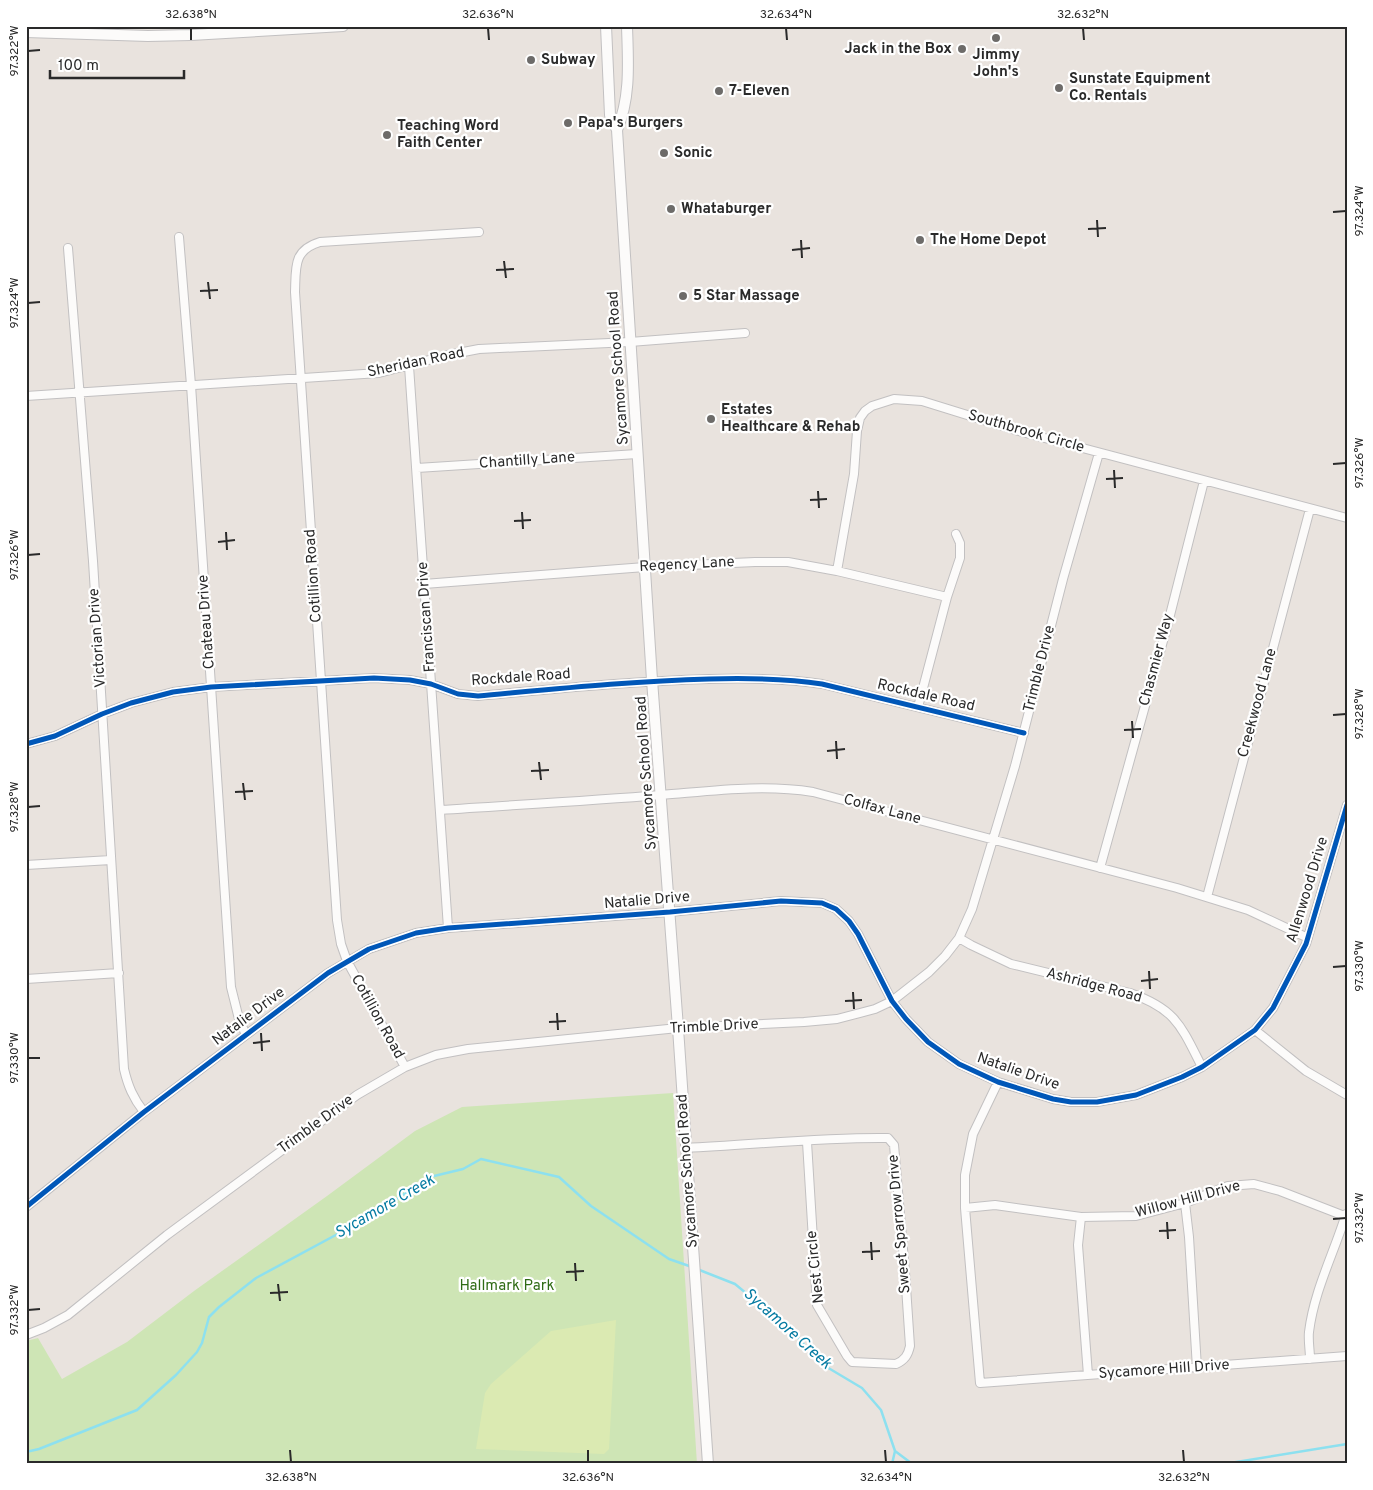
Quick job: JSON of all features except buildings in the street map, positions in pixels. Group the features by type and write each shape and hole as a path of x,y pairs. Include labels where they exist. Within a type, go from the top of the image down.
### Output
{"main road":[{"path":"26,32 172,35 343,26"},
{"name":"Sycamore School Road","path":"606,26 610,116 617,130 652,680 708,1464"},
{"name":"Sycamore School Road","path":"617,130 623,117 628,74 627,26"}],"street":[{"name":"Cotillion Road","path":"404,1066 347,961 341,944 337,920 300,378 295,292 296,262 309,245 320,242 479,232"},
{"name":"Chateau Drive","path":"179,237 191,385 231,987 239,1019 246,1034"},
{"name":"Victorian Drive","path":"68,248 102,714 124,1069 133,1098 144,1112"},
{"name":"Sheridan Road","path":"26,396 379,373 479,349 630,342 745,333"},
{"name":"Franciscan Drive","path":"409,366 448,928"},
{"name":"Southbrook Circle","path":"837,571 854,474 857,431 860,418 864,411 872,406 894,399 922,401 1022,432 1347,518"},
{"name":"Trimble Drive","path":"26,1335 68,1315 167,1235 357,1095 404,1066 436,1055 468,1049 678,1028 837,1019 875,1009 892,1001 929,972 959,938 972,909 1024,733 1063,579 1099,453"},
{"name":"Chantilly Lane","path":"417,468 637,454"},
{"name":"Chasmier Way","path":"1100,868 1165,632 1204,481"},
{"name":"Creekwood Lane","path":"1207,897 1310,508"},
{"path":"918,707 947,597 960,558 960,542 956,534"},
{"name":"Regency Lane","path":"424,584 645,567 772,562 806,564 947,597"},
{"name":"Rockdale Road","path":"26,744 55,736 131,703 173,692 211,687 374,678 410,680 431,684 458,694 478,696 652,680 756,678 795,680 1024,733"},
{"name":"Colfax Lane","path":"440,810 661,795 742,787 796,789 994,839 1207,897 1248,910 1308,938"},
{"name":"Allenwood Drive","path":"1255,1030 1273,1008 1308,938 1347,805"},
{"path":"26,865 111,860"},
{"name":"Natalie Drive","path":"26,1206 246,1034 347,961 369,949 401,937 448,928 670,912 781,901 822,903 836,909 849,921 858,934 892,1001 928,1042 959,1064 998,1082 1053,1099 1071,1102 1098,1102 1136,1094 1182,1077 1202,1067 1255,1030"},
{"name":"Ashridge Road","path":"959,938 1011,964 1130,993 1147,999 1167,1010 1176,1020 1202,1067"},
{"path":"26,980 119,973"},
{"path":"1255,1030 1306,1071 1347,1095"},
{"path":"965,1208 965,1175 973,1134 998,1082"},
{"name":"Sweet Sparrow Drive","path":"686,1148 888,1138 894,1145 910,1346 908,1355 903,1361"},
{"name":"Nest Circle","path":"808,1142 817,1305 852,1362 896,1364 903,1361"},
{"name":"Willow Hill Drive","path":"965,1208 995,1205 1080,1217 1136,1216 1185,1202 1228,1186 1254,1184 1346,1215"},
{"path":"1185,1202 1197,1368"},
{"name":"Sycamore Hill Drive","path":"965,1208 980,1383 1347,1356"},
{"path":"1310,1359 1309,1334 1312,1313 1323,1276 1346,1215"},
{"path":"1080,1217 1078,1246 1088,1375"}],"green space":[{"name":"Hallmark Park","path":"673,1093 697,1464 26,1464 26,1341 38,1338 62,1379 127,1342 194,1291 415,1131 462,1107"},
{"path":"616,1320 609,1449 604,1454 476,1449 485,1393 491,1384 551,1331"}],"waterway":[{"name":"Sycamore Creek","path":"26,1452 39,1449 137,1410 176,1375 197,1352 202,1343 209,1317 256,1278 371,1216 430,1177 463,1169 481,1159 559,1177 591,1206 669,1259 692,1267"},
{"name":"Sycamore Creek","path":"697,1269 735,1284 793,1332 820,1363 862,1388 881,1410 895,1451 915,1464"},
{"name":"Sycamore Creek","path":"1224,1464 1347,1444"},
{"path":"892,1464 895,1451"}],"cycle path":[{"path":"26,744 55,736 131,703 173,692 211,687 374,678 410,680 431,684 458,694 478,696 680,680 751,679 794,681 822,684 1024,733"},
{"path":"26,1207 144,1112 328,973 369,949 416,933 448,928 670,912 781,901 822,903 836,909 849,921 858,934 892,1001 906,1019 928,1042 959,1064 998,1082 1053,1099 1071,1102 1097,1102 1136,1095 1202,1067 1255,1030 1273,1008 1306,944 1347,805"}],"place":[{"name":"Jimmy John's","path":"996,38"},
{"name":"Jack in the Box","path":"962,49"},
{"name":"Subway","path":"531,60"},
{"name":"Sunstate Equipment Co. Rentals","path":"1059,88"},
{"name":"7-Eleven","path":"719,91"},
{"name":"Papa's Burgers","path":"568,123"},
{"name":"Teaching Word Faith Center","path":"387,135"},
{"name":"Sonic","path":"664,153"},
{"name":"Whataburger","path":"671,209"},
{"name":"The Home Depot","path":"920,240"},
{"name":"5 Star Massage","path":"683,296"},
{"name":"Estates Healthcare & Rehab","path":"711,419"}]}
